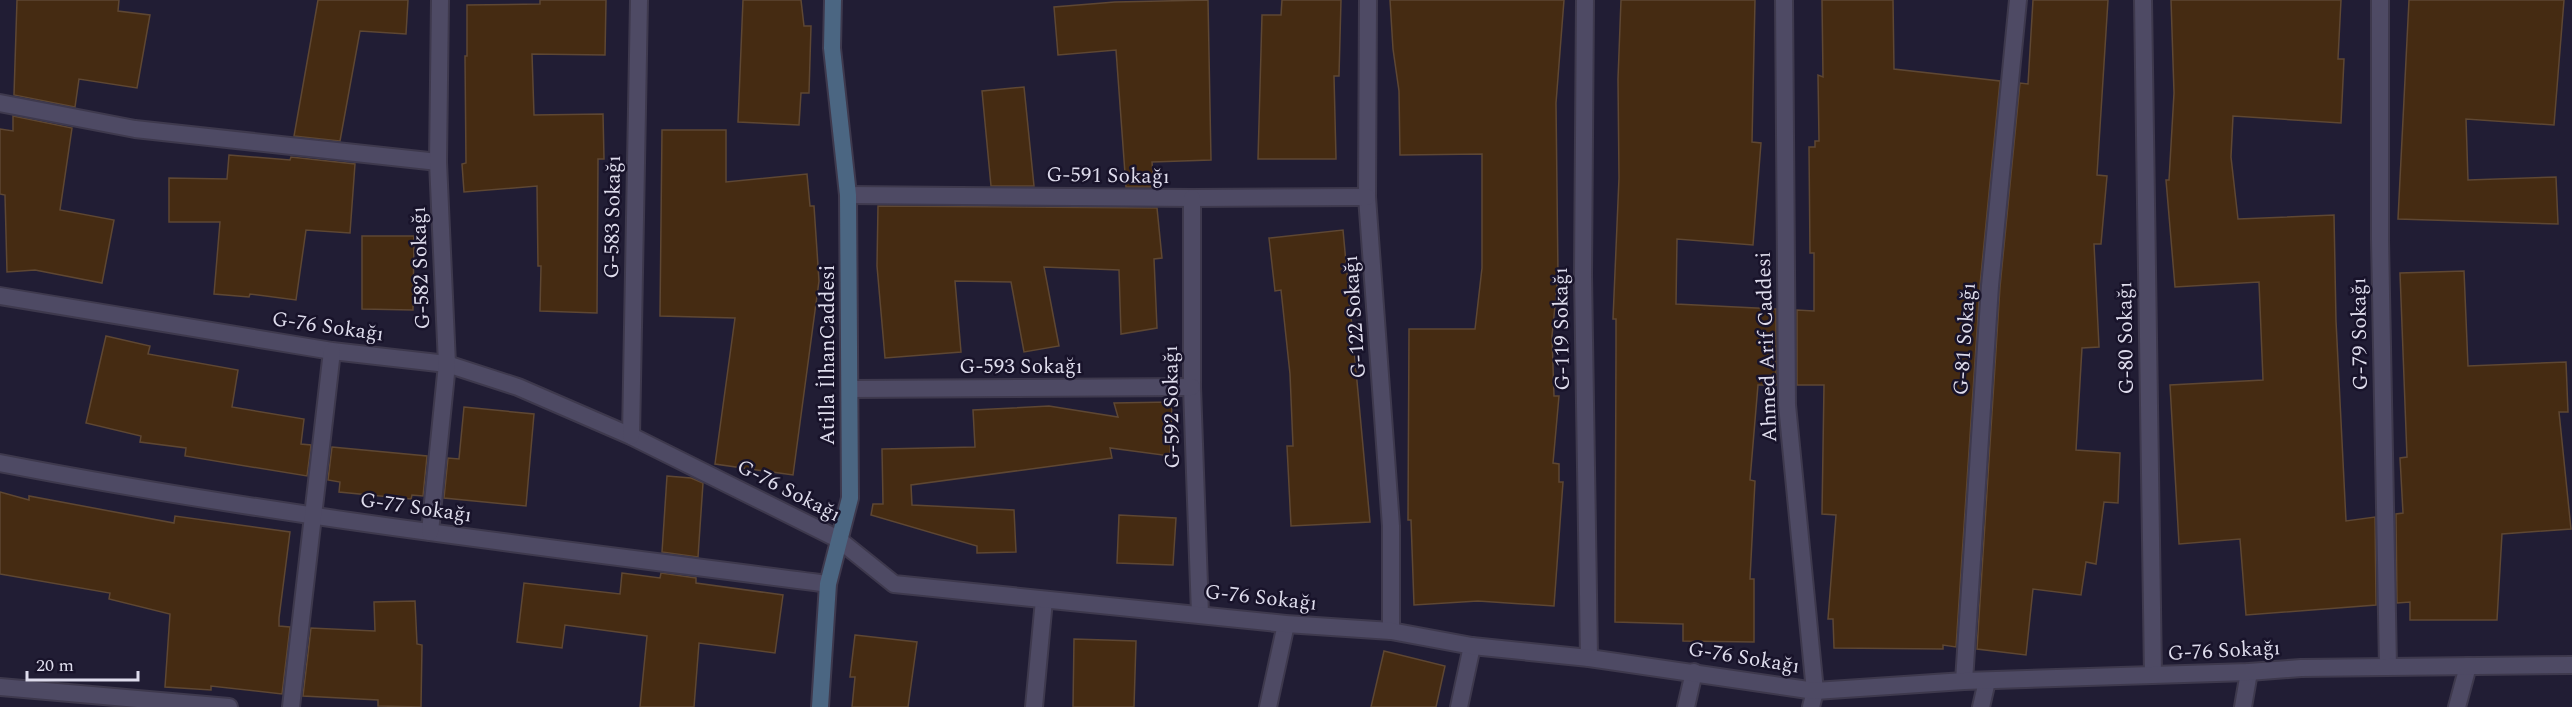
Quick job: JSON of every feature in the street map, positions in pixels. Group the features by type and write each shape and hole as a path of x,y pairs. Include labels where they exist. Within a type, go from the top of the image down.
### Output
{"main road":[{"name":"Atilla İlhanCaddesi","path":"819,707 828,584 850,498 848,195 832,48 833,0"}],"street":[{"name":"G-582 Sokağı","path":"430,532 447,364 438,162 440,0"},
{"name":"G-583 Sokağı","path":"631,436 639,0"},
{"name":"G-122 Sokağı","path":"1368,0 1367,196 1390,526 1391,631"},
{"name":"G-119 Sokağı","path":"1586,0 1583,275 1589,658"},
{"name":"Ahmed Arif Caddesi","path":"1784,0 1787,405 1813,699"},
{"name":"G-81 Sokağı","path":"1964,681 1990,286 2018,0"},
{"name":"G-80 Sokağı","path":"2143,0 2153,675"},
{"name":"G-79 Sokağı","path":"2380,0 2380,240 2388,668"},
{"path":"0,103 135,129 438,162"},
{"name":"G-591 Sokağı","path":"848,195 1192,198 1367,196"},
{"name":"G-592 Sokağı","path":"1192,198 1191,387 1200,614"},
{"name":"G-76 Sokağı","path":"0,296 332,351 447,364 518,387 631,436 838,539 894,584 1286,624 1391,631 1472,646 1694,672 1813,699 1964,681 2249,672 2301,668 2572,665"},
{"path":"291,707 332,351"},
{"name":"G-593 Sokağı","path":"851,389 1191,387"},
{"name":"G-77 Sokağı","path":"0,463 106,483 312,516 828,584"},
{"path":"1034,707 1044,600"},
{"path":"1268,707 1286,624"},
{"path":"1459,707 1472,646"},
{"path":"2457,707 2468,666"},
{"path":"1686,707 1694,672"},
{"path":"2243,707 2249,672"},
{"path":"1981,707 1987,681"},
{"path":"0,687 229,707"}],"building":[{"path":"17,0 119,0 118,11 150,15 137,88 79,79 75,107 14,95"},
{"path":"318,0 408,0 406,34 360,31 340,141 294,136"},
{"path":"540,0 606,0 605,55 532,54 534,115 603,114 604,159 598,159 597,313 540,311 541,266 538,266 537,186 464,192 462,164 466,163 467,5 540,4"},
{"path":"743,0 801,0 804,26 811,26 809,93 801,93 799,125 738,122"},
{"path":"1208,0 1211,160 1152,162 1154,187 1126,187 1116,50 1058,55 1054,7 1115,2"},
{"path":"1282,0 1341,0 1339,76 1334,76 1336,159 1258,159 1262,15 1281,15"},
{"path":"1390,0 1564,0 1556,103 1558,276 1552,336 1554,396 1559,396 1553,463 1559,464 1559,482 1563,482 1554,606 1478,601 1414,605 1411,520 1408,520 1409,329 1475,329 1482,268 1482,154 1400,155 1399,91 1393,49"},
{"path":"1621,0 1755,0 1752,142 1761,143 1753,245 1677,239 1676,304 1776,309 1776,385 1758,385 1750,480 1755,481 1750,579 1754,579 1754,642 1683,641 1683,624 1615,622 1616,319 1613,319 1619,178 1618,79"},
{"path":"1822,0 1893,0 1894,69 2000,81 1980,285 1956,647 1943,645 1943,649 1834,648 1833,619 1828,619 1836,515 1822,514 1824,385 1797,385 1797,310 1814,311 1814,253 1810,253 1809,147 1815,147 1815,141 1819,141 1818,75 1823,77"},
{"path":"2033,0 2108,0 2097,175 2107,176 2101,244 2094,244 2099,347 2082,348 2076,450 2120,453 2118,503 2104,502 2096,564 2086,562 2081,595 2033,589 2026,655 1977,649 2000,287 2020,83 2028,84"},
{"path":"2171,0 2341,0 2338,59 2344,59 2341,123 2233,116 2231,157 2238,219 2334,215 2336,321 2346,521 2375,517 2376,605 2246,615 2240,539 2179,544 2170,385 2263,380 2259,282 2175,287 2166,180 2169,180 2174,93"},
{"path":"2409,0 2564,0 2554,125 2466,119 2468,180 2556,177 2558,224 2398,219"},
{"path":"1024,87 1034,186 991,186 982,91"},
{"path":"13,116 72,128 60,210 114,220 102,283 35,270 7,272 5,195 0,194 0,129 13,131"},
{"path":"662,130 726,130 726,182 807,174 810,206 814,206 819,281 793,475 715,464 735,318 660,316"},
{"path":"229,155 290,160 291,157 355,164 350,233 306,230 296,300 250,294 249,297 214,294 220,222 169,222 169,178 227,179"},
{"path":"878,206 1157,208 1162,258 1154,259 1157,328 1121,334 1119,270 1044,267 1059,346 1024,352 1011,282 955,281 961,352 885,358 877,266"},
{"path":"1343,230 1370,522 1291,526 1287,446 1293,446 1290,374 1281,290 1275,291 1269,238"},
{"path":"362,236 414,236 413,310 362,309"},
{"path":"2464,271 2468,366 2566,362 2568,412 2559,412 2571,529 2502,534 2497,620 2410,620 2410,602 2397,603 2396,514 2403,513 2400,458 2407,457 2400,273"},
{"path":"106,336 150,346 148,354 238,370 232,407 304,419 301,444 311,445 307,476 185,456 186,448 140,442 141,436 86,423"},
{"path":"1172,402 1170,456 1110,448 1112,458 911,485 912,505 1014,510 1016,552 977,553 977,546 871,515 873,504 883,504 882,449 975,447 973,410 1049,406 1118,417 1114,403"},
{"path":"464,407 534,414 526,506 444,498 448,458 459,459"},
{"path":"332,447 427,456 423,496 412,495 411,499 339,492 340,482 328,480"},
{"path":"667,476 691,478 703,483 698,557 662,552"},
{"path":"0,492 29,500 29,496 174,523 175,516 290,532 279,618 279,626 290,627 282,694 211,686 211,690 165,687 170,614 109,599 110,593 0,574"},
{"path":"1119,515 1176,518 1173,565 1117,563"},
{"path":"622,573 660,578 661,573 696,578 696,583 783,595 775,653 699,643 694,707 640,707 647,636 565,625 562,648 517,642 524,583 620,594"},
{"path":"415,601 417,644 422,645 421,707 378,706 378,700 303,696 311,628 375,631 374,602"},
{"path":"855,635 917,642 908,707 852,707 855,677 850,677"},
{"path":"1074,639 1136,641 1134,707 1073,707"},
{"path":"1384,651 1445,666 1436,707 1371,707"}]}
